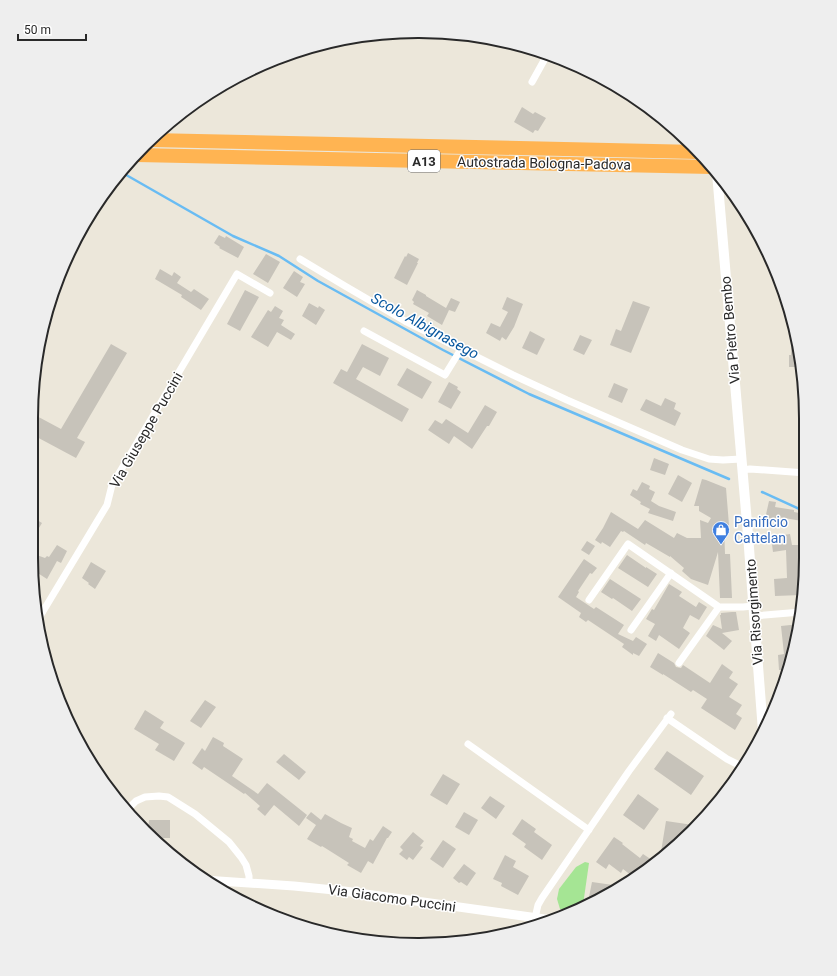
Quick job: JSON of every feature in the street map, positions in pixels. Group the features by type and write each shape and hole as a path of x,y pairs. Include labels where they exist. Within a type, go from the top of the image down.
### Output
{"highway":[{"name":"Autostrada Bologna-Padova","path":"159,140 691,152"},
{"name":"Autostrada Bologna-Padova","path":"144,155 703,166"}],"main road":[{"name":"Via Pietro Bembo","path":"718,184 742,470"},
{"name":"Via Risorgimento","path":"742,470 762,721"}],"street":[{"path":"532,82 545,59"},
{"path":"300,259 458,354 682,450 716,460 741,459"},
{"name":"Via Giuseppe Puccini","path":"42,613 107,505 112,485 237,274 270,293"},
{"path":"364,331 445,375 458,354"},
{"path":"742,470 750,469 799,472"},
{"path":"589,600 628,544 719,607 743,607 753,611 795,612"},
{"path":"631,630 670,573"},
{"path":"678,663 719,607"},
{"path":"535,918 538,905 542,898 669,716 727,759 738,764"},
{"path":"468,744 589,830"},
{"path":"130,806 136,801 145,797 160,796 168,797 195,814 229,842 241,857 246,864 249,883"},
{"name":"Via Giacomo Puccini","path":"218,881 344,891 539,919"}],"green space":[{"path":"585,862 589,863 584,900 563,909 560,909 557,899 559,889 576,867"}],"building":[{"path":"522,107 533,114 535,112 546,118 538,131 535,130 533,133 514,122"},
{"path":"219,235 225,238 226,236 244,247 238,258 219,248 220,247 214,243"},
{"path":"408,253 419,259 407,285 394,278"},
{"path":"266,254 280,262 268,283 253,274"},
{"path":"160,269 172,276 174,272 181,277 177,283 191,292 194,289 209,299 201,310 181,297 182,295 155,279"},
{"path":"294,271 303,277 300,282 305,284 297,297 283,288"},
{"path":"245,290 259,297 240,331 227,324"},
{"path":"417,290 446,308 451,298 460,302 455,312 449,310 442,325 427,316 429,313 413,304 414,302 412,300"},
{"path":"507,297 523,304 514,327 506,340 502,337 500,341 486,333 491,323 500,327 508,312 502,309"},
{"path":"633,301 650,307 631,353 610,345 616,329 621,331"},
{"path":"309,303 318,308 319,306 325,310 316,325 302,316"},
{"path":"275,306 283,311 279,318 284,320 281,325 295,334 291,340 277,332 268,347 251,337 268,310 271,312"},
{"path":"530,331 545,339 537,355 522,348"},
{"path":"580,335 592,340 584,355 573,350"},
{"path":"791,340 796,367 789,367 789,355 791,355"},
{"path":"111,344 127,353 77,438 85,442 76,458 38,438 38,417 61,429"},
{"path":"362,344 389,358 380,376 363,367 356,379 409,409 402,422 333,383 341,369 347,372"},
{"path":"407,368 432,382 422,399 397,385"},
{"path":"449,382 458,387 457,389 461,392 451,409 438,402"},
{"path":"614,383 628,389 622,403 608,397"},
{"path":"665,398 676,403 674,409 681,413 675,426 640,410 646,399 661,406"},
{"path":"485,405 497,412 489,426 487,426 472,449 454,436 449,444 428,430 435,420 442,424 446,419 468,433"},
{"path":"654,458 669,464 665,475 650,470"},
{"path":"678,475 692,483 682,502 668,494"},
{"path":"702,479 726,488 729,525 724,526 725,554 730,554 732,598 720,598 718,552 708,585 691,579 682,571 684,568 670,556 646,543 645,545 624,531 621,531 610,547 595,540 611,512 638,529 645,520 674,538 677,533 687,538 701,538 700,520 708,523 711,518 699,511 699,506 694,506"},
{"path":"642,482 650,486 649,489 655,492 651,501 659,506 676,512 673,521 648,513 650,509 640,504 641,502 630,495 633,489 637,491"},
{"path":"769,501 776,502 775,507 794,510 794,512 799,513 799,520 778,517 777,521 765,519"},
{"path":"38,521 42,523 38,530"},
{"path":"790,534 792,545 799,545 797,595 775,596 774,579 787,578 786,550 773,552 771,537"},
{"path":"587,541 595,546 589,555 581,550"},
{"path":"57,545 67,551 61,563 57,561 47,579 39,574 38,556 45,558 47,556 49,557"},
{"path":"627,555 657,574 648,587 618,568"},
{"path":"584,559 597,568 592,574 590,573 578,591 579,592 576,597 594,609 596,607 624,625 618,634 633,641 636,637 647,644 639,656 633,653 633,655 622,647 624,644 588,620 586,622 579,617 581,613 558,597"},
{"path":"91,562 106,571 95,589 82,578"},
{"path":"610,579 641,599 632,611 601,592"},
{"path":"669,584 682,592 679,596 696,607 699,602 707,607 699,620 690,615 683,628 690,633 679,649 659,635 656,641 648,636 655,624 646,619 652,609 654,610"},
{"path":"736,612 739,630 722,633 732,641 724,650 706,636 713,625 722,629 721,613"},
{"path":"793,625 781,672 781,670 779,670 778,655 784,654 781,626"},
{"path":"658,653 674,663 676,667 681,668 683,665 710,683 722,664 733,672 729,678 738,684 729,697 742,705 736,714 742,718 735,730 701,708 707,699 693,690 691,692 650,667"},
{"path":"205,700 216,707 201,728 190,721"},
{"path":"145,710 164,722 160,728 185,743 174,761 155,750 159,744 134,729"},
{"path":"213,737 224,743 223,746 243,759 232,776 258,794 267,783 307,815 299,826 274,805 265,816 257,809 260,806 245,793 244,794 204,767 202,770 192,763 202,748 205,751"},
{"path":"667,751 704,776 691,795 654,769"},
{"path":"284,754 306,772 299,780 276,762"},
{"path":"443,774 460,784 447,805 430,795"},
{"path":"638,794 659,809 644,830 623,815"},
{"path":"490,796 505,806 496,819 481,808"},
{"path":"311,812 321,820 325,814 352,828 349,837 353,839 352,841 365,848 370,839 373,841 383,826 392,832 387,838 373,864 368,861 361,873 347,865 349,863 322,846 321,847 307,839 316,825 306,818"},
{"path":"464,812 478,820 469,835 455,827"},
{"path":"522,819 536,829 534,832 552,845 542,860 524,847 526,844 512,834"},
{"path":"149,820 170,820 170,838 161,838 148,826"},
{"path":"666,821 690,825 669,844 661,850"},
{"path":"413,832 424,841 420,846 423,847 413,860 409,857 407,860 399,854 403,850 400,847"},
{"path":"614,837 640,858 643,854 650,859 630,874 623,869 621,873 609,864 606,869 596,862"},
{"path":"443,840 456,849 443,868 430,859"},
{"path":"505,855 516,861 513,867 529,876 518,895 501,886 502,883 493,879"},
{"path":"464,864 476,873 467,886 461,882 459,883 453,878"},
{"path":"592,882 612,885 609,887 589,898"}],"waterway":[{"name":"Scolo Albignasego","path":"126,175 233,236 279,256 318,281 443,350 529,394 729,479"},
{"name":"Scolo Albignasego","path":"762,492 799,509"}],"place":[{"name":"Panificio Cattelan","path":"721,545"}]}
